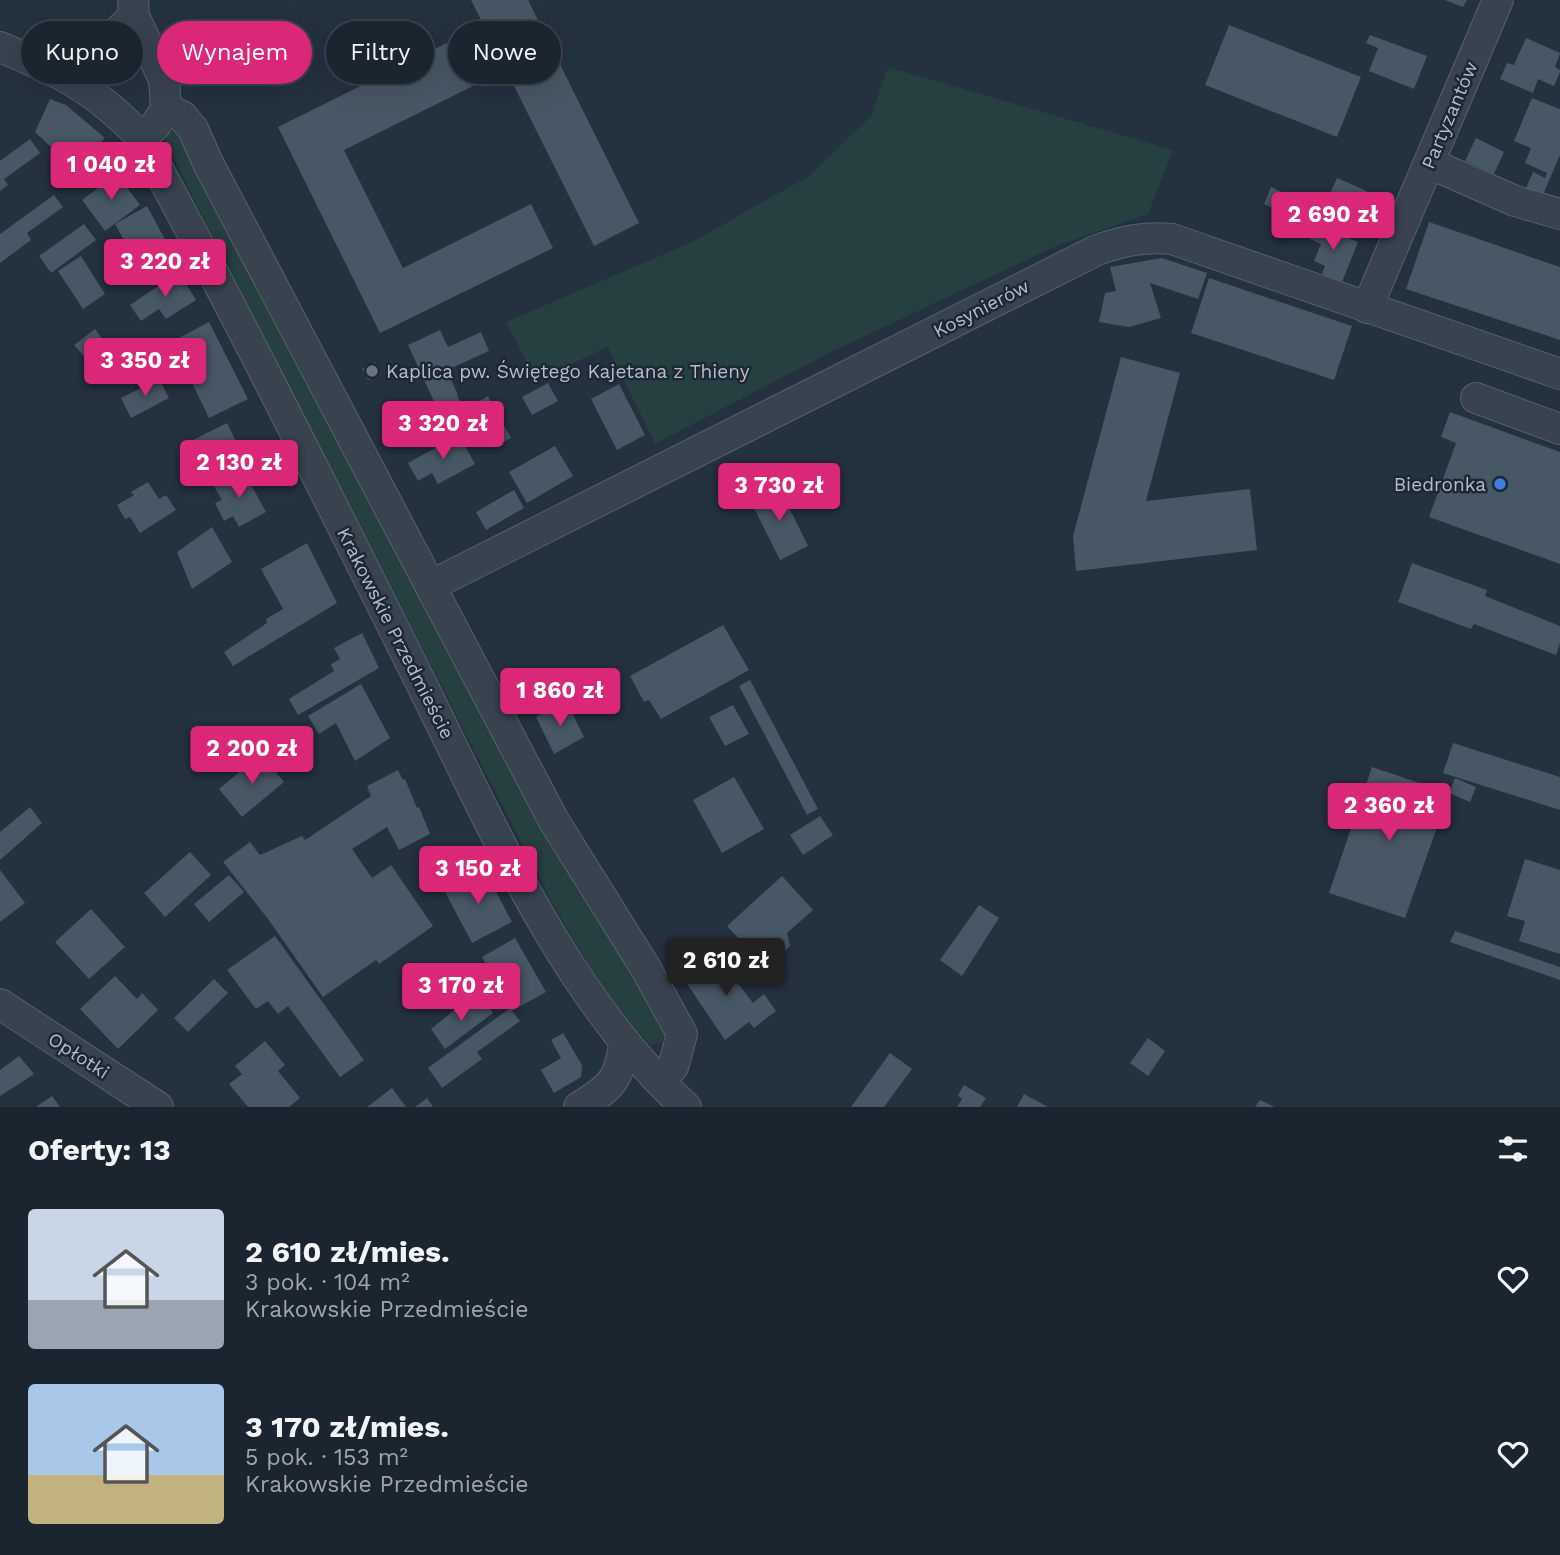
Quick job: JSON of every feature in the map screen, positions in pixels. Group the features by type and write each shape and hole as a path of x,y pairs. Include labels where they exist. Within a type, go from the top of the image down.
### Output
{"street":[{"name":"Partyzantów","path":"1367,308 1498,0"},
{"path":"134,8 164,80 166,109 157,124 140,136"},
{"name":"Krakowskie Przedmieście","path":"0,47 21,56"},
{"name":"Krakowskie Przedmieście","path":"81,84 106,102 140,136 384,608 513,867 573,971 608,1023 686,1107"},
{"path":"166,109 182,116 193,129 208,163 554,821 645,967 682,1034 673,1067 659,1080"},
{"path":"1429,163 1515,201 1560,214"},
{"name":"Kosynierów","path":"430,586 1097,250 1124,241 1149,237 1172,239 1560,374"},
{"path":"1476,398 1560,429"},
{"name":"Opłotki","path":"0,1004 159,1107"},
{"path":"579,1107 609,1088 618,1074 624,1042"}],"green space":[{"path":"888,67 1173,150 1148,214 1054,247 833,351 655,444 608,347 536,380 506,322 692,242 809,176 871,116"},
{"path":"173,131 182,135 634,974 666,1035 662,1042 651,1045 622,1013 553,904 228,269 166,142 167,134"}],"building":[{"path":"471,0 528,0 538,21 482,21"},
{"path":"1445,0 1467,0 1463,7"},
{"path":"1229,25 1361,77 1337,137 1205,85"},
{"path":"1370,35 1427,56 1414,89 1369,71 1378,48 1366,43"},
{"path":"1526,38 1560,53 1555,67 1560,72 1554,86 1538,79 1533,93 1500,79 1507,63 1514,65"},
{"path":"448,42 448,84 473,86 344,150 403,268 531,204 553,248 380,333 278,127 364,84 434,84 434,49"},
{"path":"561,66 639,223 594,246 513,84 561,84"},
{"path":"1532,98 1560,109 1560,155 1542,197 1525,190 1533,172 1545,178 1547,173 1525,163 1531,148 1514,141"},
{"path":"50,99 66,105 105,138 75,169 35,132"},
{"path":"1476,138 1504,152 1494,174 1465,161"},
{"path":"30,139 40,153 4,179 8,185 0,191 0,161"},
{"path":"117,174 140,205 105,231 82,200"},
{"path":"1337,178 1367,191 1364,199 1374,203 1366,223 1325,205"},
{"path":"1271,187 1314,207 1306,224 1264,204"},
{"path":"54,195 63,207 27,233 31,240 0,263 0,234"},
{"path":"147,206 174,256 142,273 115,224"},
{"path":"1429,222 1560,267 1560,340 1406,289"},
{"path":"84,224 96,240 51,273 39,256"},
{"path":"1314,224 1358,242 1342,282 1322,274 1325,266 1314,261 1321,244 1308,238"},
{"path":"81,256 105,294 83,309 58,271"},
{"path":"1162,258 1207,273 1198,299 1150,283 1161,318 1129,327 1099,322 1105,293 1116,291 1110,267"},
{"path":"179,272 196,300 166,319 159,309 141,321 130,305"},
{"path":"1209,278 1352,326 1334,380 1191,333"},
{"path":"209,322 248,399 209,418 192,383 197,381 175,340"},
{"path":"95,329 114,356 95,369 74,345"},
{"path":"440,330 448,347 481,332 489,351 447,370 462,411 488,396 511,438 493,448 478,420 444,439 436,424 442,419 408,345"},
{"path":"1121,357 1180,373 1146,501 1250,489 1257,550 1076,571 1073,536"},
{"name":"Kaplica pw. Świętego Kajetana z Thieny","path":"375,362 381,373 368,380 362,369"},
{"path":"159,379 169,398 131,418 121,398"},
{"path":"548,383 558,401 532,415 522,397"},
{"path":"619,384 645,435 617,450 591,399"},
{"name":"Biedronka","path":"1450,412 1560,452 1560,564 1429,517 1456,443 1441,437"},
{"path":"227,423 241,452 206,470 191,441"},
{"path":"459,435 475,464 438,484 432,473 418,481 408,463"},
{"path":"555,446 573,476 527,503 509,472"},
{"path":"243,470 266,512 239,527 233,516 224,521 215,503 222,500 214,486"},
{"path":"148,482 159,499 166,495 176,510 140,533 130,517 125,519 117,505"},
{"path":"778,485 808,546 780,560 750,500"},
{"path":"514,490 524,508 486,530 476,512"},
{"path":"212,527 232,562 192,589 177,552"},
{"path":"307,543 337,603 233,666 224,652 283,609 261,569"},
{"path":"1412,563 1487,590 1485,596 1560,626 1560,643 1556,655 1474,624 1471,629 1398,602"},
{"path":"723,625 749,670 661,719 649,700 644,702 630,676"},
{"path":"362,633 379,668 298,715 289,699 334,671 331,664 340,659 334,648"},
{"path":"750,680 818,809 807,815 739,686"},
{"path":"361,684 390,738 355,761 336,723 319,734 308,716"},
{"path":"564,702 584,737 554,754 536,717"},
{"path":"733,705 749,734 725,746 709,717"},
{"path":"1453,743 1560,777 1560,810 1443,773"},
{"path":"261,754 284,782 242,817 219,789"},
{"path":"1372,767 1449,793 1405,918 1329,893"},
{"path":"398,770 403,780 405,779 417,808 419,807 430,834 399,850 387,827 352,849 372,878 391,865 433,926 379,964 376,960 323,997 268,919 223,862 250,842 260,855 302,836 305,840 371,796 367,786"},
{"path":"734,777 764,829 722,853 693,800"},
{"path":"1455,778 1476,787 1470,802 1449,793"},
{"path":"30,807 42,823 0,860 0,832"},
{"path":"820,816 833,835 803,855 790,835"},
{"path":"190,852 211,875 165,917 144,893"},
{"path":"1525,859 1560,870 1560,954 1519,941 1525,921 1507,916"},
{"path":"484,869 512,922 472,943 444,890"},
{"path":"0,870 25,903 0,922"},
{"path":"229,875 244,892 209,922 194,904"},
{"path":"782,876 813,910 787,933 790,946 766,968 727,926"},
{"path":"979,905 999,918 962,976 940,960"},
{"path":"91,909 125,947 89,979 55,942"},
{"path":"1455,931 1560,967 1560,980 1450,942"},
{"path":"275,936 364,1060 340,1077 288,1006 278,1014 268,1001 256,1009 227,970"},
{"path":"515,938 546,992 512,1011 520,1021 477,1052 482,1059 442,1088 428,1068 510,1008 482,957"},
{"path":"715,954 753,1003 764,994 776,1011 754,1028 749,1022 725,1040 683,978"},
{"path":"115,976 137,999 142,993 158,1010 118,1049 80,1009"},
{"path":"214,979 228,993 188,1032 174,1018"},
{"path":"483,997 493,1013 445,1049 431,1029 457,1008 461,1013"},
{"path":"563,1033 582,1065 581,1077 554,1093 541,1070 561,1058 551,1040"},
{"path":"1148,1038 1165,1051 1148,1076 1130,1063"},
{"path":"265,1041 285,1065 278,1071 300,1098 289,1107 248,1107 229,1084 242,1074 235,1066"},
{"path":"890,1053 912,1069 884,1107 851,1107"},
{"path":"19,1056 34,1074 0,1096 0,1070"},
{"path":"964,1085 986,1098 980,1107 957,1107 962,1099 958,1095"},
{"path":"392,1088 406,1107 367,1107"},
{"path":"1024,1094 1048,1107 1017,1107"},
{"path":"52,1096 60,1107 36,1107"},
{"path":"427,1098 433,1107 415,1107"},
{"path":"1260,1100 1275,1107 1255,1107"}],"place":[{"name":"Kaplica pw. Świętego Kajetana z Thieny","path":"372,371"},
{"name":"Biedronka","path":"1500,484"}]}
